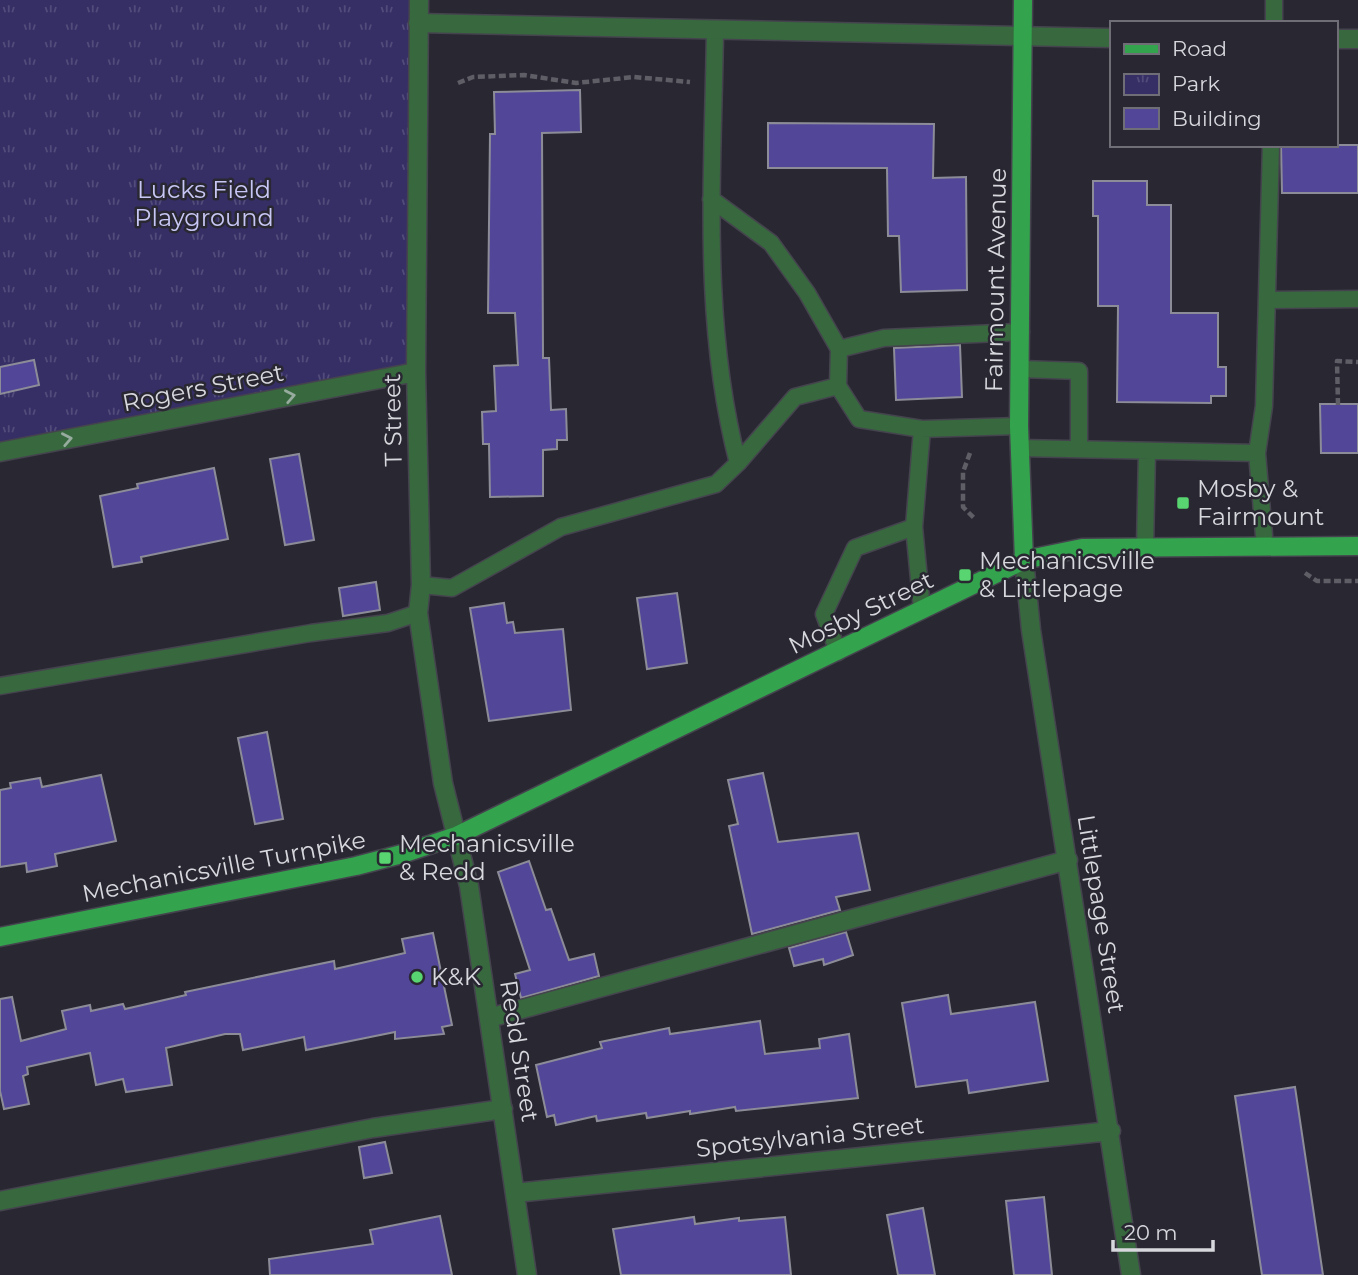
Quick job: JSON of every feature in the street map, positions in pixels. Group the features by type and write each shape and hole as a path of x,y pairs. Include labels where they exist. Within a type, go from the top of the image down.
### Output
{"main road":[{"name":"Fairmount Avenue","path":"1023,0 1019,426 1024,560"},
{"name":"Mosby Street","path":"456,836 1024,560 1082,548 1358,546"},
{"name":"Mechanicsville Turnpike","path":"0,937 356,866 402,855 456,836"}],"street":[{"name":"T Street","path":"419,0 416,372 421,584 418,614 443,783 456,836"},
{"path":"418,23 1110,38"},
{"path":"1337,39 1358,39"},
{"name":"Rogers Street","path":"0,452 416,372"},
{"name":"Littlepage Street","path":"1024,560 1031,630 1111,1131 1130,1275"},
{"name":"Redd Street","path":"456,836 468,886 527,1275"},
{"path":"489,1018 1068,860"},
{"path":"0,1201 373,1128 503,1109"},
{"name":"Spotsylvania Street","path":"515,1193 1111,1131"}],"lane":[{"path":"1274,0 1274,21"},
{"path":"715,30 711,198 712,303 729,428 738,463"},
{"path":"1265,547 1257,453 1264,406 1271,147"},
{"path":"711,198 771,243 807,293 839,349 838,386 859,419 922,429 1019,426"},
{"path":"1267,300 1358,299"},
{"path":"839,349 884,338 1021,332"},
{"path":"1021,369 1079,372 1079,449"},
{"path":"421,584 453,588 561,527 716,484 738,463 795,397 838,386"},
{"path":"922,429 914,527 922,610"},
{"path":"1020,448 1257,453"},
{"path":"1145,547 1147,451"},
{"path":"838,652 824,614 855,548 914,527"},
{"path":"0,686 311,633 388,623 418,614"}],"path":[{"path":"458,83 473,77 524,75 576,83 634,77 701,83"},
{"path":"1338,405 1337,361 1358,362"},
{"path":"970,453 963,472 963,507 974,518"},
{"path":"1317,581 1358,581"}],"green space":[{"name":"Lucks Field Playground","path":"0,0 421,0 418,372 0,452"}],"building":[{"path":"580,90 581,132 542,133 543,358 549,358 551,410 566,409 567,440 557,440 557,449 543,450 543,496 490,497 489,444 483,444 482,412 496,411 494,366 518,365 515,313 488,313 490,134 495,134 494,92"},
{"path":"768,123 934,124 933,178 966,177 967,290 901,292 899,236 888,236 887,168 768,168"},
{"path":"1358,145 1358,193 1282,193 1281,147"},
{"path":"1093,181 1147,181 1147,205 1171,205 1171,313 1218,313 1218,367 1226,367 1226,396 1211,396 1211,403 1117,402 1118,306 1098,306 1098,216 1093,216"},
{"path":"960,345 962,397 896,400 894,348"},
{"path":"34,360 39,385 0,394 0,367"},
{"path":"1320,404 1358,404 1358,453 1321,453"},
{"path":"299,454 314,540 285,545 270,459"},
{"path":"214,468 228,539 141,557 142,562 113,567 100,496 138,488 137,484"},
{"path":"376,582 380,610 343,616 339,588"},
{"path":"677,593 687,663 647,669 637,598"},
{"path":"504,603 507,623 513,622 515,633 563,629 571,710 489,721 470,608"},
{"path":"267,732 283,819 255,824 238,738"},
{"path":"763,773 778,842 858,833 870,890 836,897 840,910 752,934 729,826 738,824 728,780"},
{"path":"101,775 116,841 55,854 57,866 27,872 26,863 0,867 0,790 11,788 10,783 40,778 42,787"},
{"path":"529,861 546,910 551,909 569,960 594,954 599,976 521,998 515,974 530,970 498,872"},
{"path":"846,932 853,955 824,965 823,959 794,966 789,948"},
{"path":"433,933 452,1025 442,1027 444,1034 395,1039 395,1032 306,1050 304,1037 243,1050 240,1034 225,1034 166,1048 172,1085 126,1092 123,1079 96,1085 90,1053 27,1067 28,1074 23,1076 29,1104 4,1109 0,1091 0,999 12,997 21,1041 66,1029 62,1011 90,1005 91,1011 123,1004 125,1009 186,995 185,992 334,961 335,969 405,953 402,939"},
{"path":"948,995 951,1014 1035,1002 1048,1081 969,1093 967,1080 916,1087 902,1003"},
{"path":"760,1021 765,1054 820,1048 819,1039 849,1034 858,1098 736,1111 735,1107 690,1114 690,1111 647,1118 646,1113 597,1121 596,1116 556,1125 554,1115 547,1117 536,1065 602,1048 600,1042 669,1028 670,1034"},
{"path":"1295,1087 1323,1275 1262,1275 1235,1096"},
{"path":"385,1142 392,1173 364,1178 359,1147"},
{"path":"1044,1197 1052,1275 1014,1275 1006,1201"},
{"path":"923,1208 935,1275 898,1275 887,1215"},
{"path":"440,1216 452,1275 270,1275 269,1259 373,1244 370,1230"},
{"path":"694,1217 695,1224 739,1218 739,1221 785,1217 791,1275 621,1275 613,1229"}],"place":[{"name":"Mosby & Fairmount","path":"1183,503"},
{"name":"Mechanicsville & Littlepage","path":"965,575"},
{"name":"Mechanicsville & Redd","path":"385,858"},
{"name":"K&K","path":"417,977"}]}
